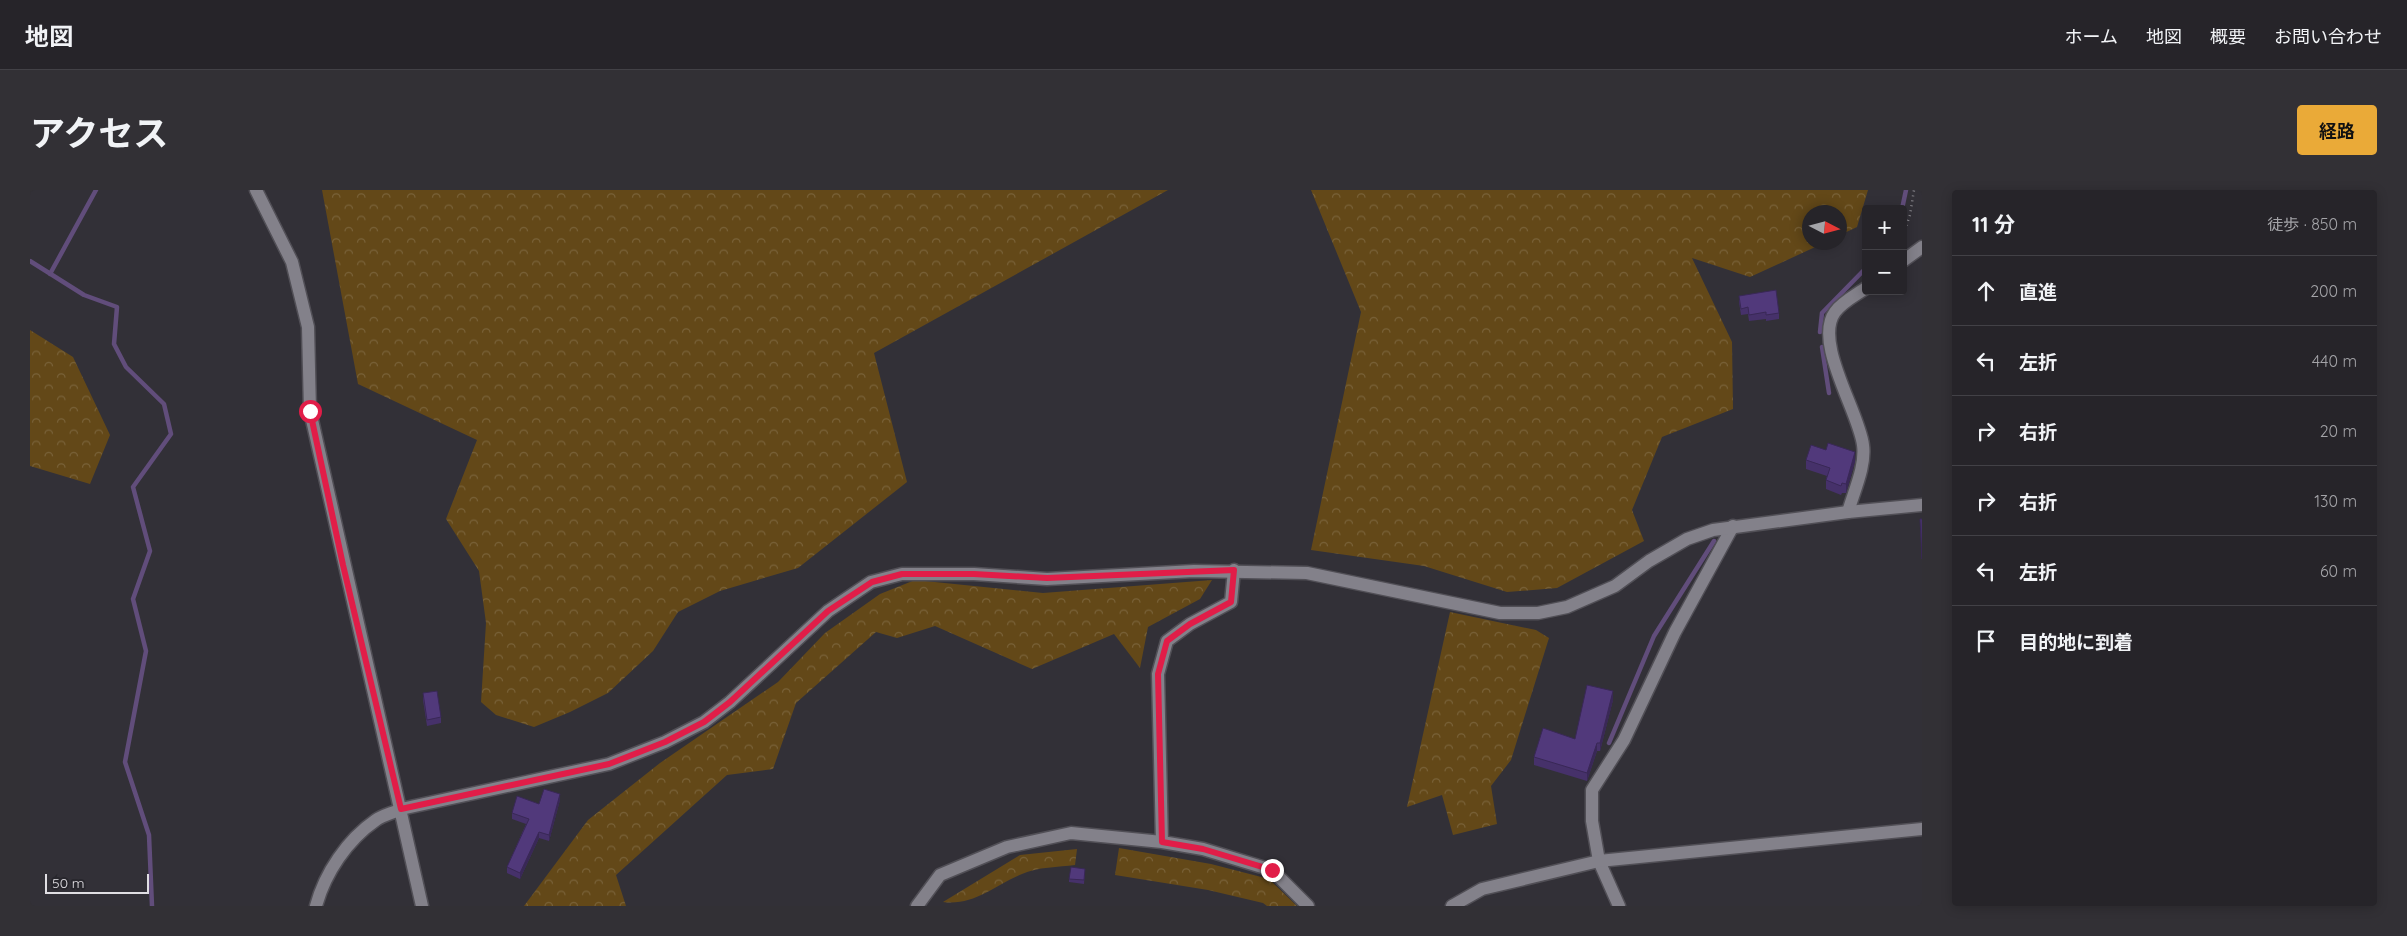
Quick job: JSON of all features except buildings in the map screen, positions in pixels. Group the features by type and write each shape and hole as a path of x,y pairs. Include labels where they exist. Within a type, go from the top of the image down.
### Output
{"street":[{"path":"256,190 292,262 308,327 310,411 345,574 422,906"},
{"path":"1907,258 1922,248"},
{"path":"1848,512 1862,465 1864,445 1837,373 1829,330 1834,313 1862,291"},
{"path":"316,906 321,889 338,859 359,834 378,819 401,809 609,764 665,742 704,722 730,702 828,611 872,582 902,574 1047,578 1234,570 1307,573 1500,613 1538,613 1567,607 1589,598 1615,586 1687,539 1733,526 1922,505"},
{"path":"1619,906 1599,861 1592,821 1592,790 1624,740 1674,632 1733,526"},
{"path":"1162,842 1158,674 1167,641 1190,624 1231,602 1234,570"},
{"path":"1452,906 1482,888 1599,861 1922,829"},
{"path":"917,906 940,875 1007,847 1071,833 1162,842 1203,849 1272,870 1308,906"}],"path":[{"path":"1907,224 1914,190"}],"green space":[{"path":"322,190 1168,190 874,353 907,482 798,568 720,591 678,612 653,651 608,693 534,727 496,715 481,702 486,623 479,571 446,519 477,440 358,384"},
{"path":"1311,190 1868,190 1857,227 1847,232 1847,205 1802,205 1802,250 1809,250 1750,277 1692,258 1732,342 1733,409 1662,437 1632,510 1644,541 1557,588 1507,592 1424,566 1311,550 1361,312"},
{"path":"30,330 73,357 110,435 90,484 30,466"},
{"path":"915,580 1043,593 1212,580 1200,599 1148,627 1140,668 1114,634 1032,669 935,626 897,638 876,632 796,703 773,769 727,775 616,875 626,906 524,906 588,820 660,763 778,682 825,633 880,594"},
{"path":"1450,612 1536,630 1549,638 1511,760 1491,786 1497,824 1453,835 1442,795 1407,807"},
{"path":"1119,848 1211,864 1269,879 1297,906 1267,906 1263,903 1208,890 1115,875"},
{"path":"1077,849 1075,865 1028,872 974,898 965,901 943,902 1020,855"}],"waterway":[{"path":"50,274 96,190"},
{"path":"1903,205 1906,190"},
{"path":"30,261 84,295 117,307 114,344 126,367 164,404 171,434 133,487 150,551 133,599 146,651 125,762 149,835 152,906"},
{"path":"1820,332 1822,313 1862,272"},
{"path":"1822,347 1829,393"},
{"path":"1609,743 1654,636 1714,541"}],"route":[{"path":"310,411 343,565 401,809 540,777 609,764 665,742 704,722 730,702 828,611 872,582 902,574 930,573 1047,578 1234,570 1231,602 1190,624 1167,641 1158,674 1162,842 1203,849 1272,870"}]}
